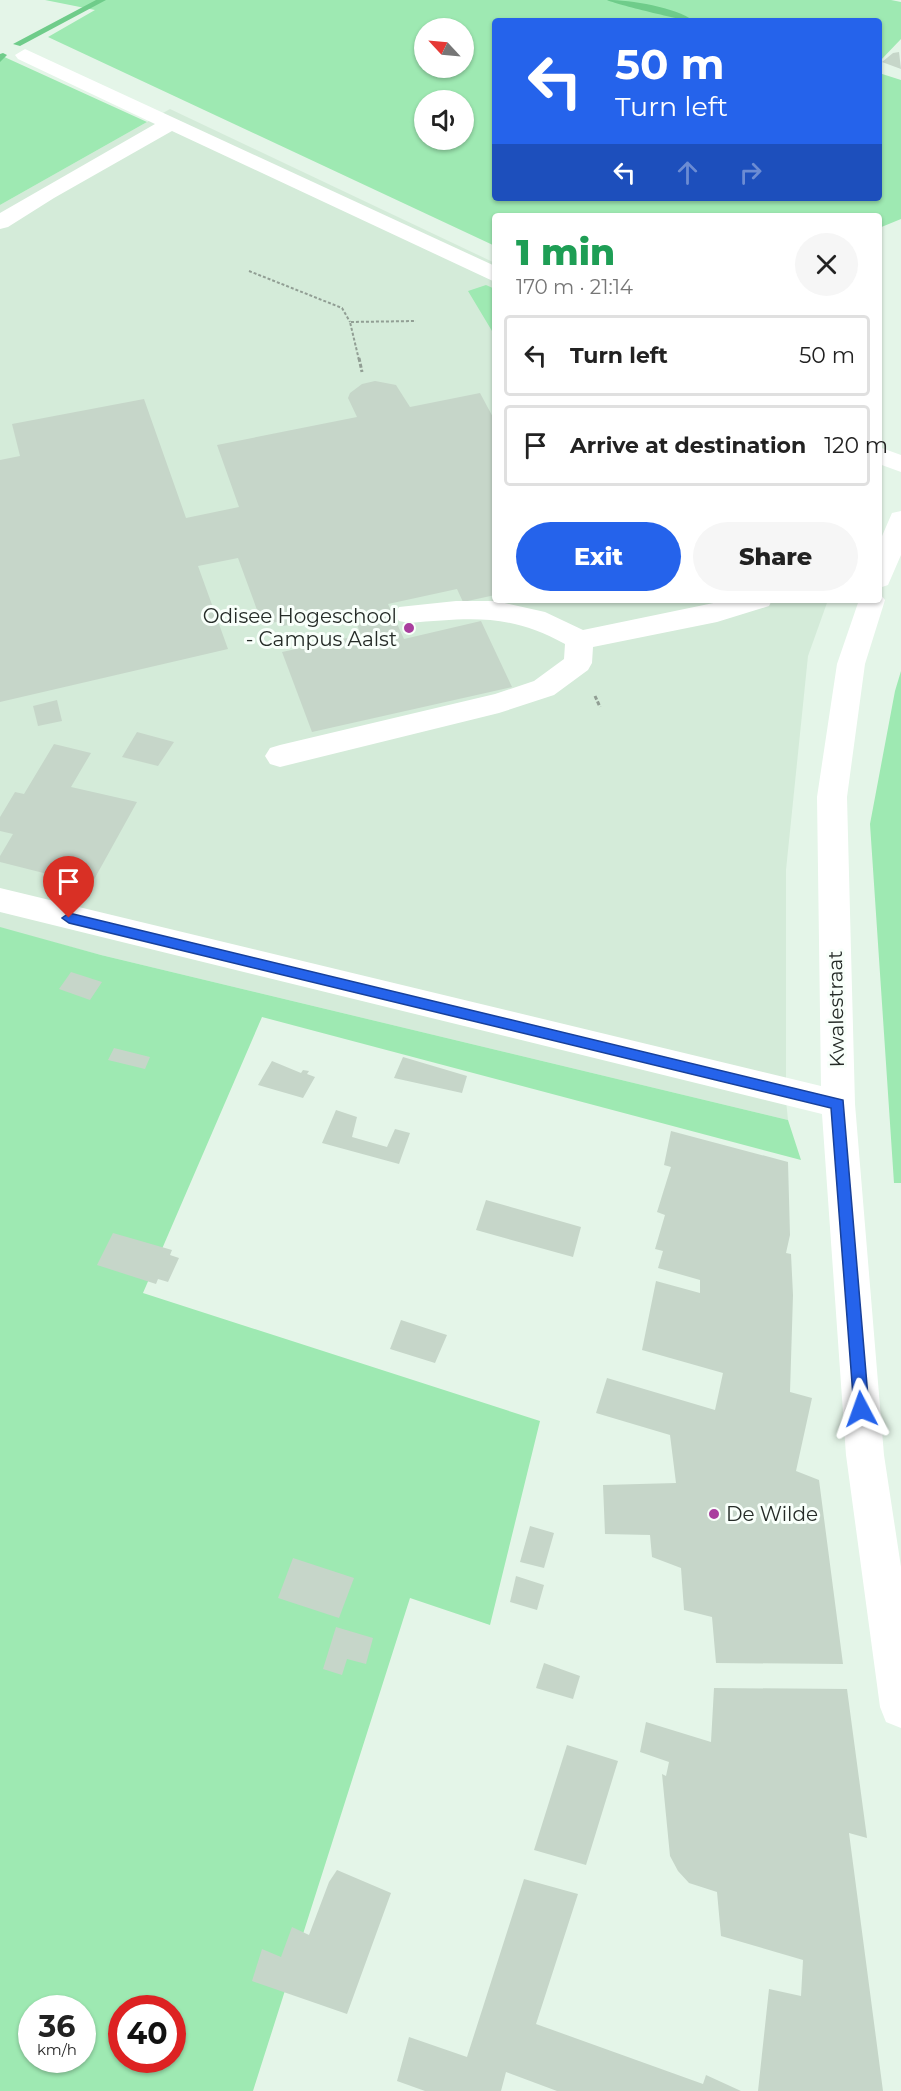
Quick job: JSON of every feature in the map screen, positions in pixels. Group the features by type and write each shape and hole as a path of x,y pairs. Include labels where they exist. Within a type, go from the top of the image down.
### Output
{"street":[{"path":"26,55 492,274"},
{"path":"0,222 46,193 172,123"},
{"path":"882,456 901,464"},
{"path":"882,571 901,519"},
{"path":"409,614 486,607 534,617 559,627 579,640 717,613 749,603"},
{"name":"Kwalestraat","path":"871,603 851,664 832,797 838,1104 865,1455 901,1707"},
{"path":"280,756 499,703 544,688 578,663 579,640"},
{"path":"0,900 838,1104"}],"path":[{"path":"249,271 342,308 350,322 362,372"},
{"path":"350,322 416,321"}],"shaded area":[{"name":"Odisee Hogeschool - Campus Aalst","path":"170,109 492,262 492,603 827,603 808,656 786,870 786,1100 788,1120 101,955 0,928 0,205"}],"green space":[{"path":"45,0 891,0 901,2 901,39 882,59 882,18 492,18 492,201 882,201 882,74 901,80 901,219 882,227 882,213 492,213 492,245 48,37 95,10"},
{"path":"0,55 147,122 0,205"},
{"path":"486,285 492,288 492,331 468,291"},
{"path":"901,671 901,1183 894,1183 870,824 895,691"},
{"path":"0,927 101,955 788,1120 801,1160 262,1017 143,1293 540,1421 490,1625 410,1598 253,2091 0,2091"}],"building":[{"path":"899,52 901,69 882,62 893,53"},
{"path":"375,381 396,385 410,407 480,393 492,415 492,596 463,602 457,589 388,604 404,639 481,621 512,687 312,732 282,652 361,635 352,612 283,626 281,621 272,623 270,616 260,618 238,558 198,566 228,649 0,702 0,460 20,456 12,424 144,399 186,518 239,507 217,445 357,417 348,398 350,393 362,384"},
{"path":"57,700 62,721 38,726 33,706"},
{"path":"137,732 174,742 158,766 122,757"},
{"path":"54,744 91,753 71,787 137,802 91,885 0,862 0,856 13,834 0,831 0,817 15,792 24,794"},
{"path":"71,972 102,982 90,1000 59,989"},
{"path":"114,1048 150,1057 145,1069 108,1060"},
{"path":"403,1057 467,1076 462,1093 394,1078"},
{"path":"272,1061 301,1073 303,1070 309,1071 307,1074 315,1077 303,1098 258,1085"},
{"path":"336,1110 357,1117 352,1137 387,1147 395,1129 410,1133 399,1164 322,1143"},
{"path":"671,1131 788,1162 790,1235 786,1253 791,1254 793,1295 790,1392 812,1398 796,1471 819,1480 843,1664 716,1663 712,1617 684,1610 681,1568 652,1557 650,1535 605,1534 603,1485 676,1483 670,1435 596,1413 607,1378 715,1410 723,1373 642,1350 656,1281 700,1293 700,1280 658,1268 663,1251 655,1249 665,1215 657,1212 671,1167 664,1165"},
{"path":"486,1200 581,1227 573,1257 476,1230"},
{"path":"113,1233 172,1250 170,1255 179,1258 168,1282 158,1279 156,1284 97,1265"},
{"path":"401,1320 447,1335 435,1363 390,1349"},
{"path":"530,1526 554,1533 544,1568 520,1562"},
{"path":"293,1558 354,1578 339,1618 278,1598"},
{"path":"516,1576 544,1585 537,1610 510,1602"},
{"path":"336,1627 373,1638 366,1664 347,1659 342,1675 323,1669"},
{"path":"544,1663 580,1676 573,1699 536,1688"},
{"path":"714,1688 847,1689 867,1838 849,1833 883,2091 758,2091 769,1989 801,1996 803,1960 721,1936 717,1892 689,1883 678,1871 670,1856 662,1774 666,1776 669,1762 640,1752 646,1722 711,1742"},
{"path":"567,1745 618,1761 586,1865 534,1850"},
{"path":"337,1870 391,1893 347,2014 252,1981 262,1949 281,1957 292,1927 309,1935 329,1882"},
{"path":"524,1879 578,1894 536,2024 703,2084 706,2075 741,2091 557,2091 506,2072 501,2091 425,2091 397,2081 409,2037 467,2057"}],"waterway":[{"path":"17,44 102,0"},
{"path":"611,0 682,18"},
{"path":"0,60 3,55"}],"place":[{"name":"Odisee Hogeschool - Campus Aalst","path":"409,628"},
{"name":"De Wilde","path":"714,1514"}],"route":[{"path":"69,918 838,1104 861,1409"}]}
